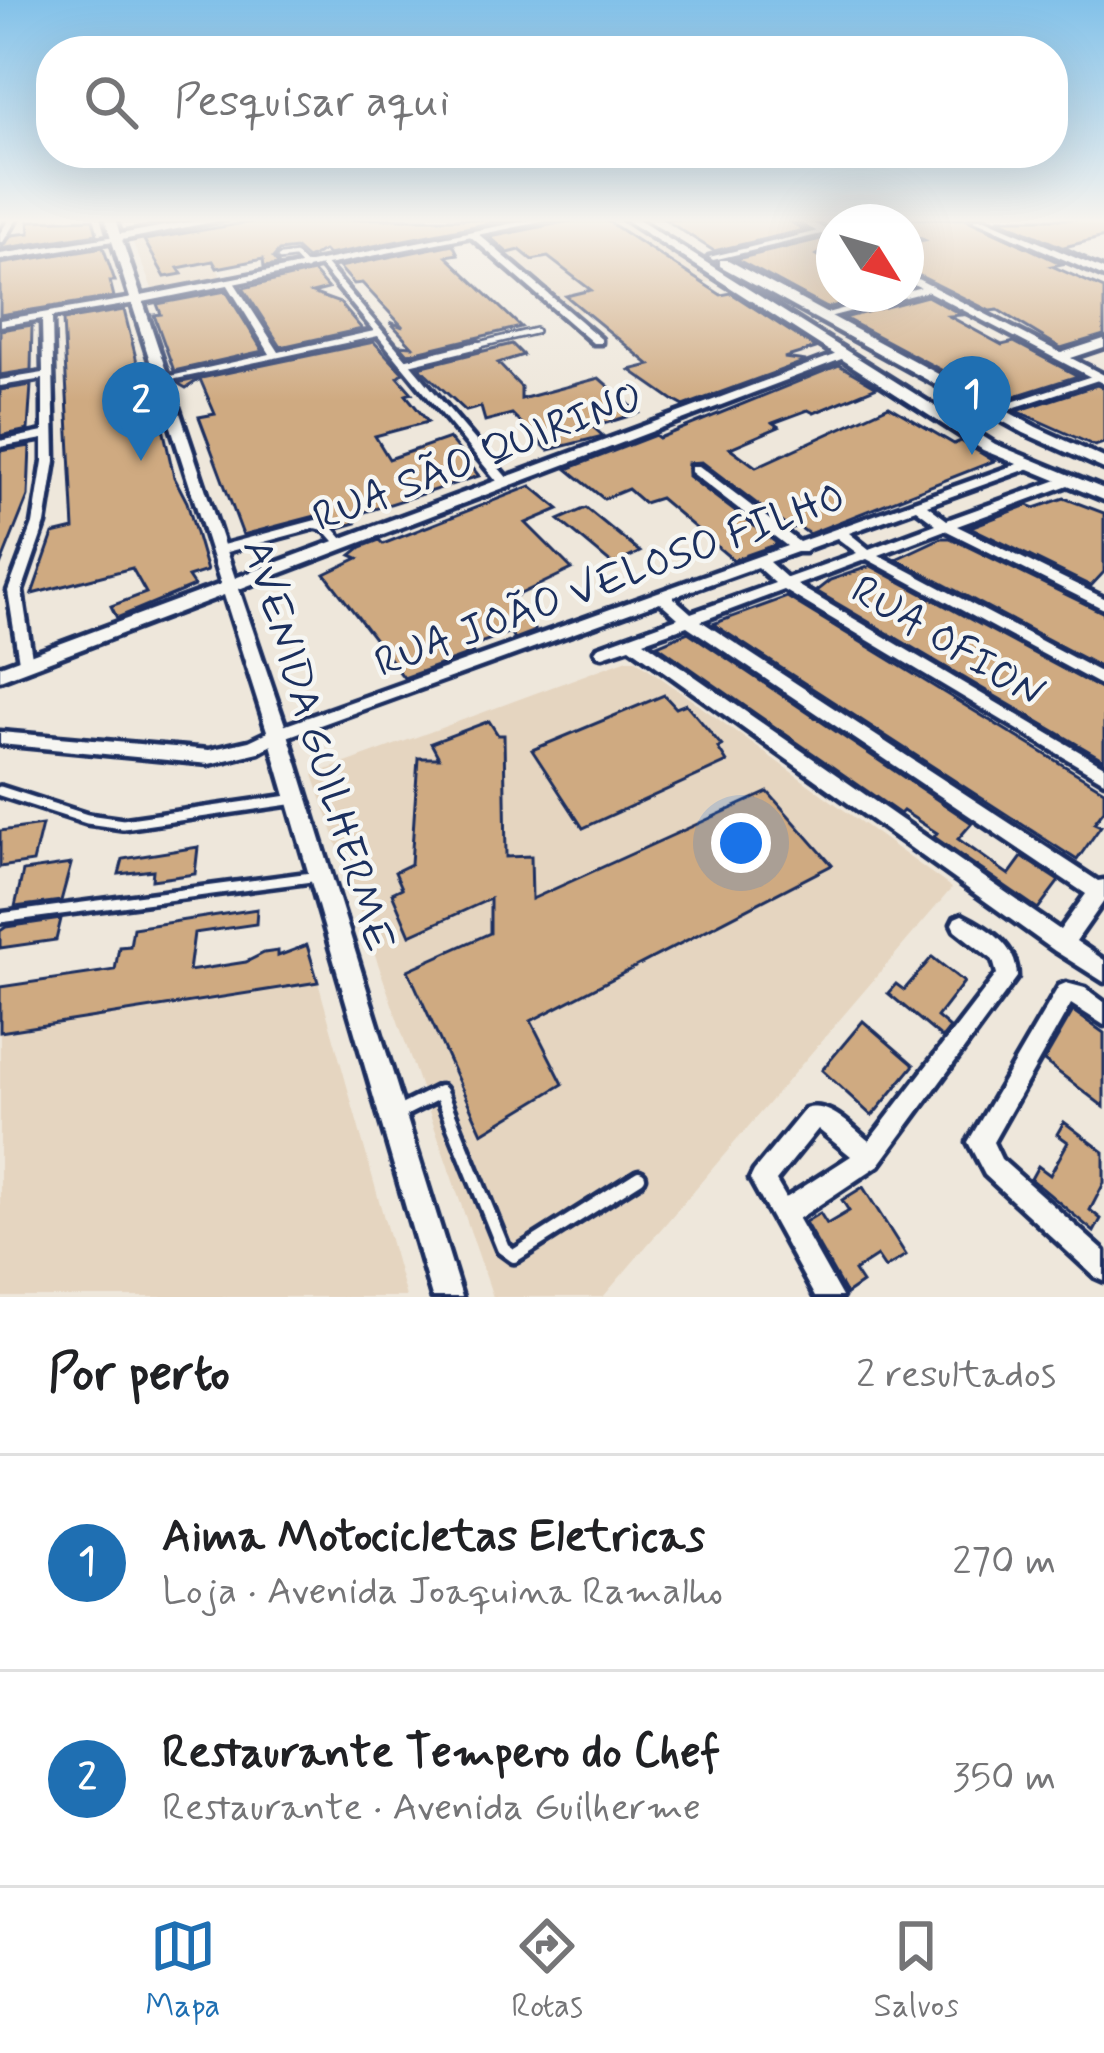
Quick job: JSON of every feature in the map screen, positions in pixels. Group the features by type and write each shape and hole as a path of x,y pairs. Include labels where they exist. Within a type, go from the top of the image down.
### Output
{"main road":[{"path":"726,280 1027,465 1104,493"},
{"path":"754,280 1104,469 1090,480 1104,493"},
{"path":"825,341 818,326 882,351"},
{"path":"943,415 1021,453 1042,449 1030,430"}],"street":[{"name":"AVENIDA GUILHERME","path":"128,280 278,734 447,1297"},
{"path":"0,323 243,280"},
{"path":"336,280 505,483"},
{"path":"526,280 597,341"},
{"path":"230,282 277,356"},
{"path":"924,286 1101,378"},
{"path":"821,316 930,289"},
{"path":"25,664 7,591 44,502 49,434 47,316"},
{"path":"161,381 379,333"},
{"path":"1060,356 1104,343"},
{"name":"RUA SÃO QUIRINO","path":"0,674 846,355"},
{"path":"0,383 49,375"},
{"path":"0,444 49,434"},
{"name":"RUA JOÃO VELOSO FILHO","path":"0,738 209,757 253,748 278,734 1027,465"},
{"path":"695,469 800,549"},
{"name":"RUA JOÃO VELOSO FILHO","path":"603,651 1066,481"},
{"path":"920,506 945,525 1100,596"},
{"path":"841,534 866,554 1104,681"},
{"name":"RUA OFION","path":"761,563 785,584 1104,774"},
{"path":"665,598 689,620 1102,889 1062,944"},
{"path":"633,641 1104,972"},
{"path":"782,1215 871,1157 1010,973 1004,956 962,924"},
{"path":"1104,1015 1074,993 1066,993 980,1142 988,1162 1104,1268"},
{"path":"829,1297 762,1178 764,1171 813,1117 822,1118 871,1157"}],"lane":[{"path":"404,363 535,332"},
{"path":"995,411 1101,378"},
{"path":"218,550 316,524 327,527 342,544"},
{"path":"0,791 87,819 123,824 297,799"},
{"path":"0,918 320,875"},
{"path":"392,1116 440,1092 503,1248 514,1256 639,1178"}],"shaded area":[{"path":"148,280 219,280 153,291"},
{"path":"539,280 713,281 578,313"},
{"path":"635,659 952,888 603,1297 493,1297 313,775"},
{"path":"318,982 406,1297 0,1297 0,1032"}],"building":[{"path":"0,280 115,281 110,281 114,297 0,315"},
{"path":"280,280 320,280 328,289 312,293 340,303 362,329 281,347 243,288"},
{"path":"350,280 471,280 521,327 408,354 400,345 412,346 390,322 403,327 362,283"},
{"path":"577,280 697,280 721,295 731,293 816,348 784,358 806,361 684,406 630,370 650,365 566,296 591,290"},
{"path":"774,280 816,280 816,302"},
{"path":"927,280 1083,280 1104,289 1104,335 1061,348 998,310 990,311"},
{"path":"226,291 263,351 174,371 154,315 161,314 157,304"},
{"path":"924,297 962,315 949,316 1002,345 1014,342 1078,376 999,401 844,318 867,312 924,312"},
{"path":"124,310 140,374 163,428 174,477 187,502 207,571 188,577 194,586 117,618 111,606 146,593 132,568 32,594 53,534 74,529 63,320"},
{"path":"32,325 31,370 0,375 0,330"},
{"path":"374,342 403,373 398,377 412,393 406,395 428,422 375,436 389,459 449,438 479,476 352,516 356,523 339,528 315,516 243,535 199,417 215,414 200,379 186,388 177,383"},
{"path":"512,344 523,355 498,363 521,387 521,399 599,378 639,413 593,427 603,436 548,450 512,414 485,421 481,407 466,411 419,367"},
{"path":"839,365 877,387 814,413 808,410 773,423 779,427 730,448 756,467 889,406 994,461 809,534 798,526 790,529 702,462 688,463 688,476 778,544 733,560 660,498 644,503 628,489 604,499 567,469 655,435 659,438"},
{"path":"31,385 28,430 0,436 0,390"},
{"path":"1097,385 1104,388 1104,443 1095,446 1017,411"},
{"path":"30,446 28,496 0,566 0,451"},
{"path":"531,486 559,509 526,523 572,569 512,598 535,631 514,639 510,632 469,647 473,653 404,678 325,574 358,558 351,555 361,547 379,540 383,544"},
{"path":"1064,498 1104,513 1104,572 1091,586 970,527 1028,505 1035,508"},
{"path":"586,508 640,552 613,565 559,520"},
{"path":"950,538 1104,613 1104,669 896,559"},
{"path":"871,566 1104,691 1104,760 816,591 830,580"},
{"path":"787,597 1104,790 1104,810 1094,823 1101,826 1077,860 713,624"},
{"path":"688,632 972,823 958,839 1009,875 1022,857 1059,881 1038,909 934,837 937,833 903,811 900,814 657,645"},
{"path":"664,695 676,708 686,704 722,746 718,748 727,762 583,828 532,750"},
{"path":"489,721 498,735 504,735 506,857 531,856 532,899 768,792 832,865 531,1021 563,1084 482,1133 408,970 490,933 490,899 410,935 392,893 402,888 395,872 411,864 418,758 439,758 431,743"},
{"path":"42,825 33,862 0,867 0,831"},
{"path":"198,847 195,874 152,880 153,870 119,874 123,859"},
{"path":"71,864 61,901 15,907 23,871"},
{"path":"257,909 256,924 194,933 189,971 246,962 264,953 278,951 278,956 307,945 318,982 0,1032 0,987 115,970 119,947 130,946 133,928"},
{"path":"61,919 56,940 0,948 0,931 6,927"},
{"path":"932,957 964,982 937,1017 950,1028 942,1038 888,993 896,984 904,990"},
{"path":"1073,1011 1104,1033 1104,1107 1044,1061"},
{"path":"863,1021 914,1065 872,1116 822,1070"},
{"path":"1064,1122 1104,1152 1104,1183 1090,1210 1101,1219 1094,1232 1031,1179 1038,1166 1050,1175 1068,1142 1057,1134"},
{"path":"863,1187 906,1255 885,1268 877,1256 854,1271 862,1283 846,1294 805,1222 820,1213 827,1224 849,1211 842,1200"}],"place":[{"name":"Aima Motocicletas Eletricas","path":"972,455"},
{"name":"Restaurante Tempero do Chef","path":"141,461"}]}
